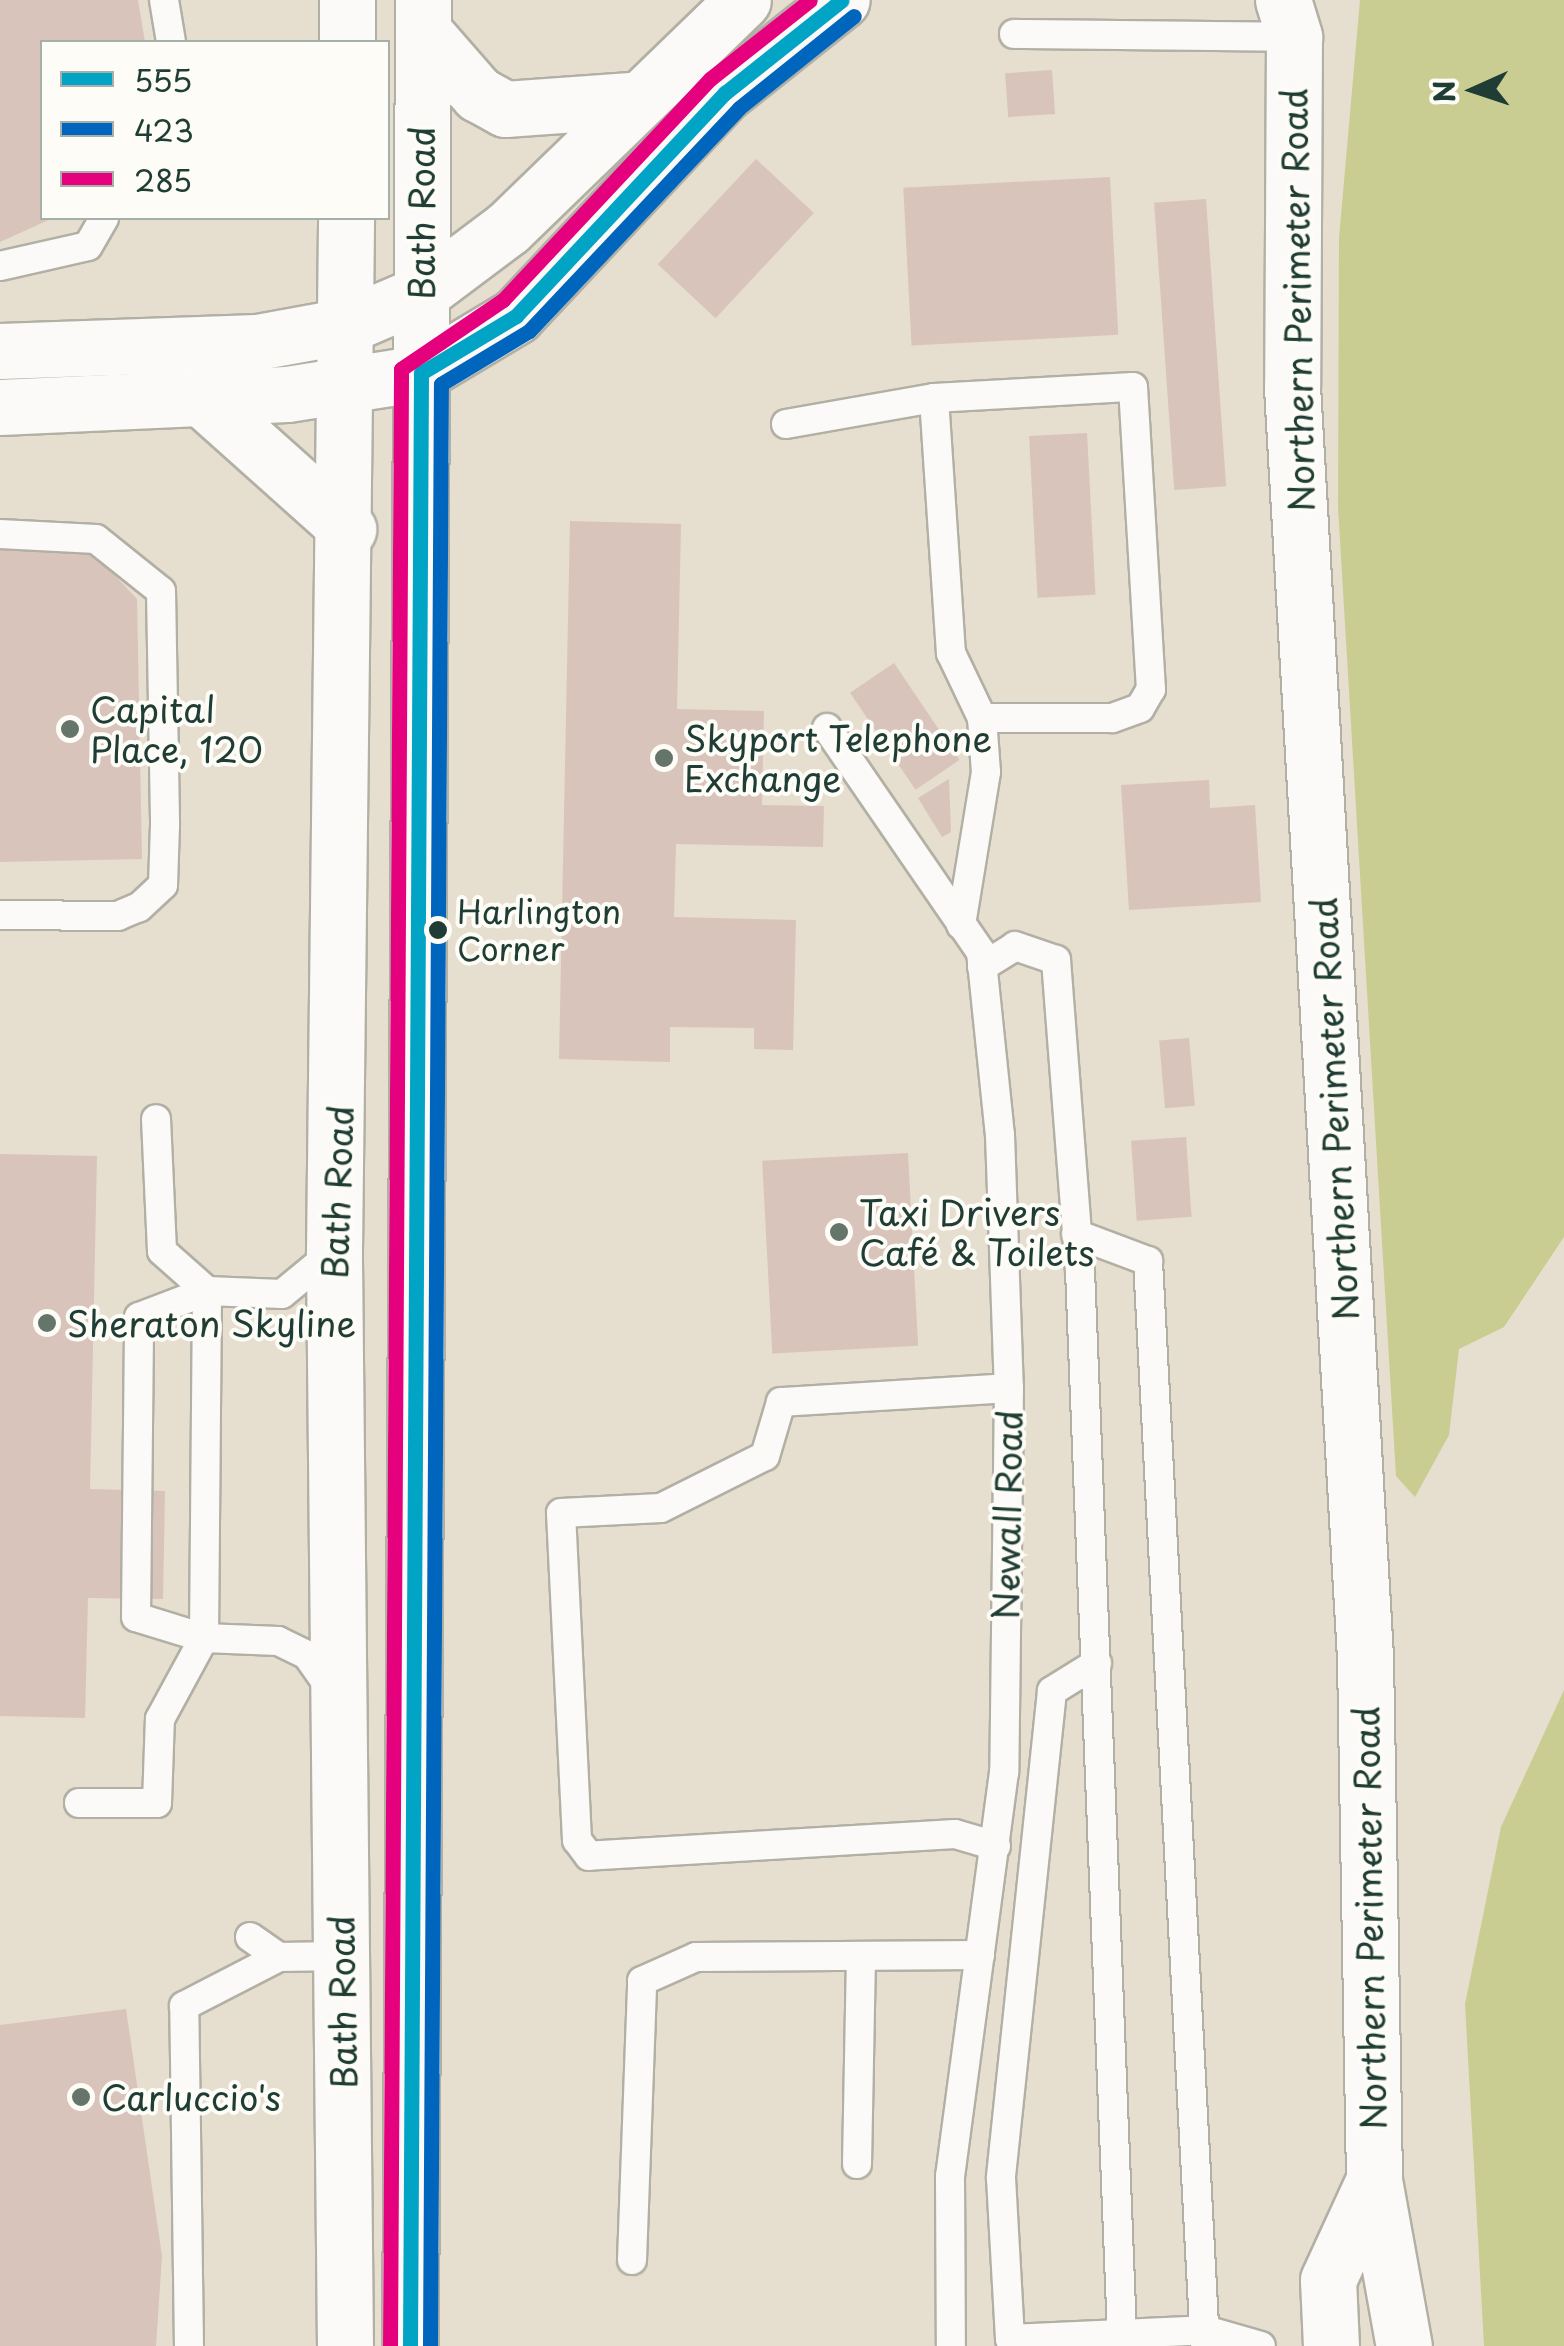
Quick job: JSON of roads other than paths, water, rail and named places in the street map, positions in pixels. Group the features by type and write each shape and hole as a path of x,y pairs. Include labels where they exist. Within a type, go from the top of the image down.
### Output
{"main road":[{"path":"347,40 348,0"},
{"path":"0,351 257,342 346,326 420,294 508,228 631,100 743,0"},
{"path":"0,408 346,386 421,373 516,316 725,93 842,0"},
{"name":"Northern Perimeter Road","path":"1296,12 1292,387 1365,1658 1374,2180 1404,2346"},
{"path":"423,16 478,94 505,109 631,100"},
{"name":"Bath Road","path":"410,2346 423,16"},
{"name":"Bath Road","path":"345,2346 334,1251 348,529 346,220"},
{"path":"197,394 348,529"},
{"name":"Northern Perimeter Road","path":"1331,2346 1328,2280 1374,2180"}],"lane":[{"path":"164,0 171,40"},
{"path":"1014,34 1296,12"},
{"path":"0,266 88,246 103,220"},
{"path":"786,424 934,398 1133,387 1151,689 1140,708 1112,718 982,718"},
{"path":"934,398 951,653 982,718 986,772 961,924"},
{"path":"0,534 96,540 161,591 165,825 163,885 139,907 118,916 0,916"},
{"name":"Newall Road","path":"827,728 961,924 982,967 1010,1388 996,1846 950,2176 951,2346"},
{"path":"982,967 1014,946 1056,960 1076,1234 1097,1663 1122,2333"},
{"path":"79,1803 157,1803 160,1719 204,1638 207,1290 162,1251 156,1119"},
{"path":"1076,1234 1148,1261 1205,2338"},
{"path":"334,1251 282,1294 207,1290 139,1317 136,1618 204,1638 278,1641 306,1656 336,1697"},
{"path":"996,1846 955,1834 589,1856 576,1840 561,1513 661,1508 748,1465 765,1456 781,1402 1010,1388"},
{"path":"1097,1663 1052,1691 1001,2178 1010,2339 1122,2333 1246,2342"},
{"path":"250,1936 278,1957"},
{"path":"632,2260 642,1981 696,1957 980,1955"},
{"path":"189,2346 184,2006 278,1957 341,1956"},
{"path":"857,2164 861,1956"}],"place":[{"name":"Capital Place, 120","path":"70,729"},
{"name":"Skyport Telephone Exchange","path":"664,758"},
{"name":"Harlington Corner","path":"438,930"},
{"name":"Taxi Drivers Café & Toilets","path":"839,1232"},
{"name":"Sheraton Skyline","path":"47,1323"},
{"name":"Carluccio's","path":"81,2097"}]}
